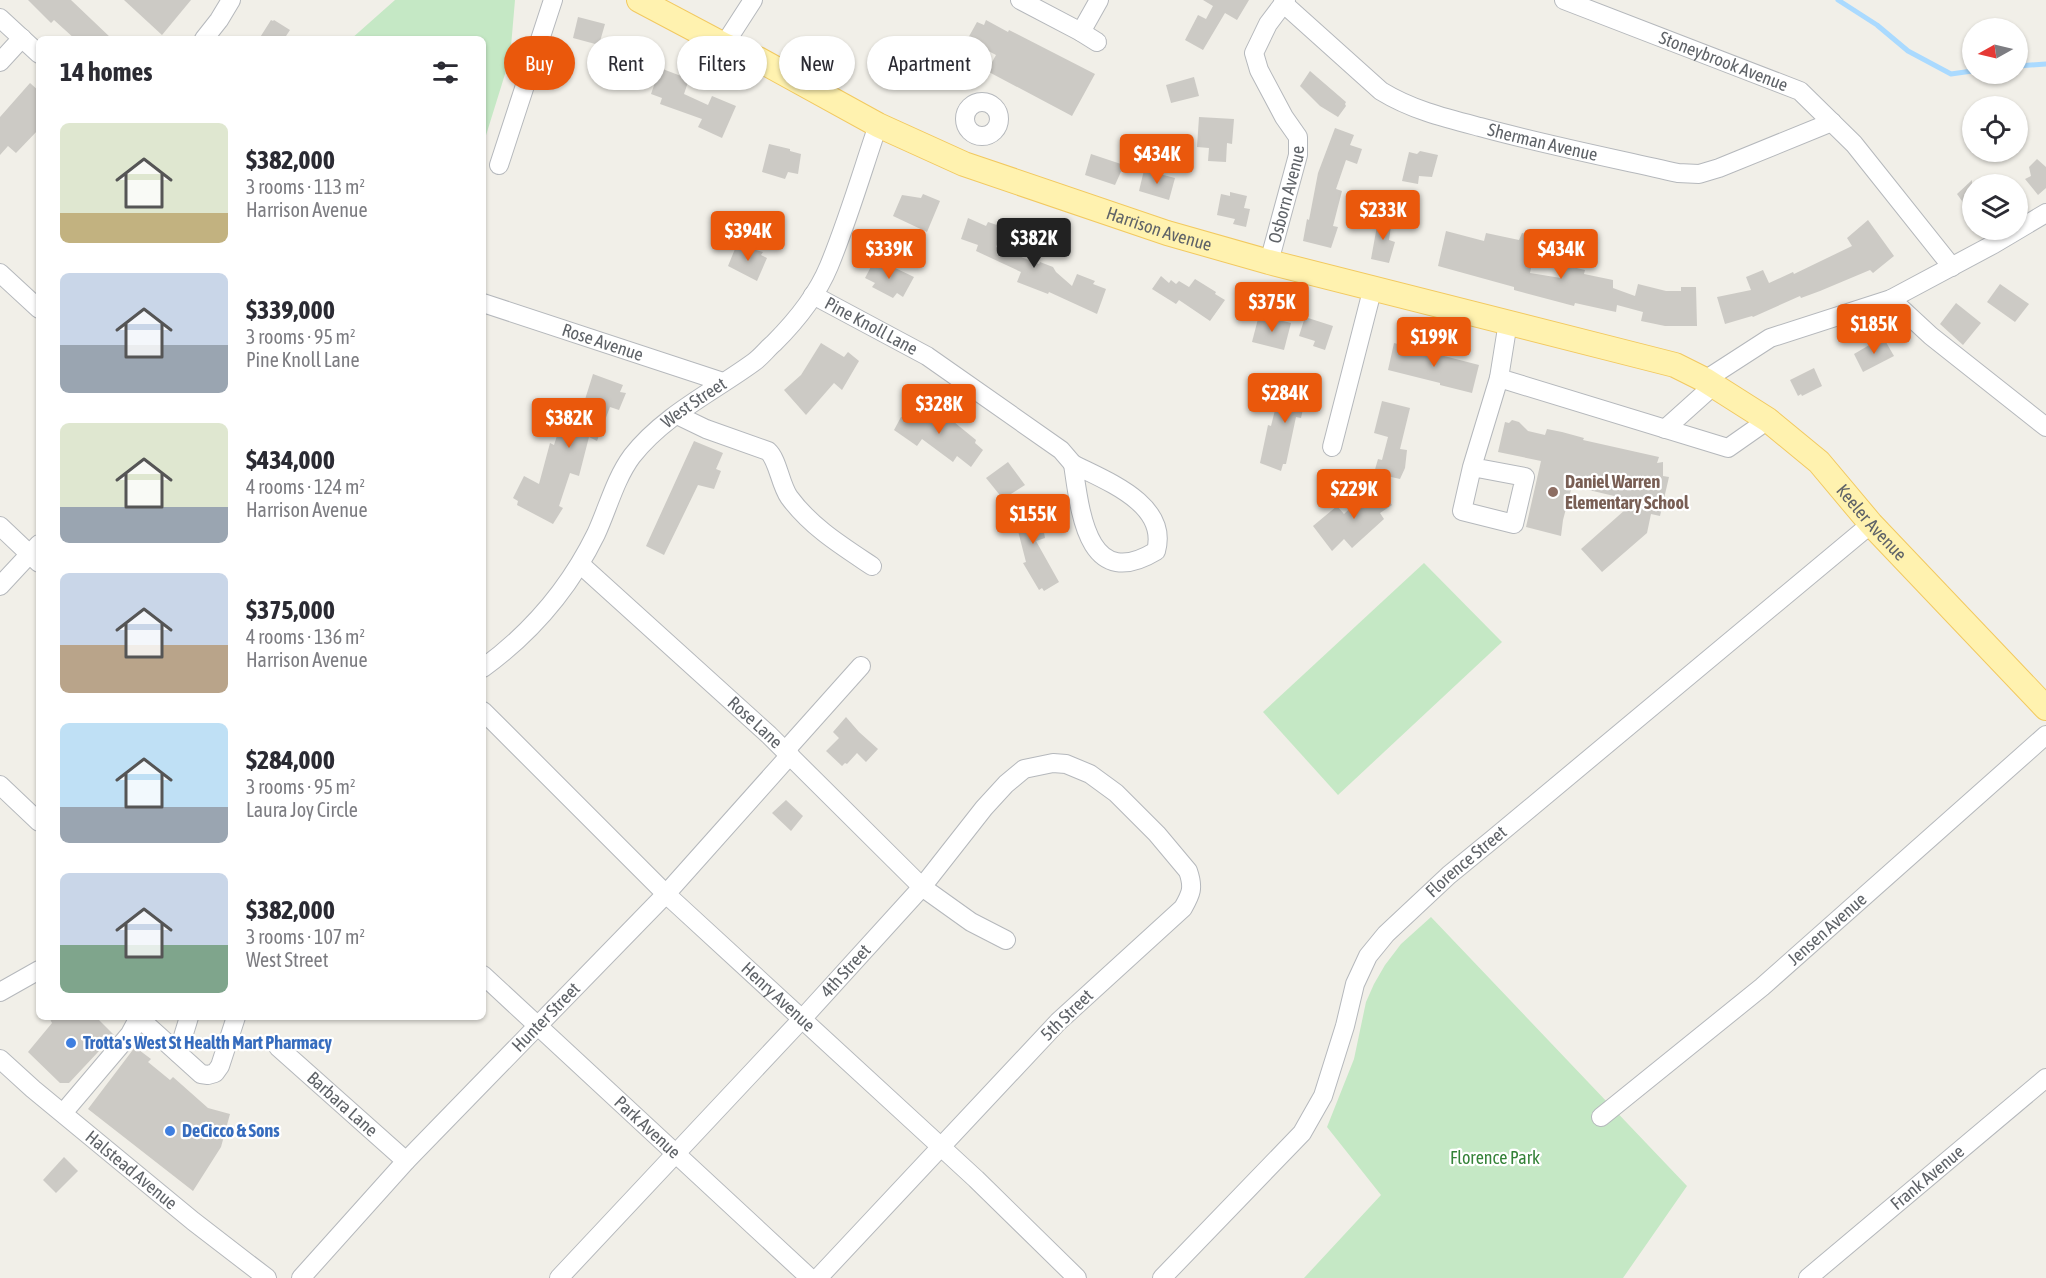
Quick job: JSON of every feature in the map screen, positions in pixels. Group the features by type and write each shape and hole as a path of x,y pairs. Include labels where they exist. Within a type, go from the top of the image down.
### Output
{"main road":[{"name":"Harrison Avenue","path":"639,0 707,36"},
{"name":"Harrison Avenue","path":"767,64 878,125 960,162 1167,233 1269,262 1675,365"},
{"name":"Keeler Avenue","path":"1675,365 1709,383 1768,420 1818,462 1871,524 2046,708"}],"street":[{"path":"206,36 231,0"},
{"path":"499,165 553,0"},
{"path":"730,36 753,0"},
{"path":"1020,0 1097,42"},
{"path":"1081,32 1099,0"},
{"name":"Stoneybrook Avenue","path":"1564,0 1800,91 1854,144 1952,267"},
{"name":"Sherman Avenue","path":"1285,2 1381,91 1419,111 1502,133 1678,173 1699,174 1719,168 1832,122"},
{"name":"Osborn Avenue","path":"1269,262 1298,155 1298,137 1284,117 1259,70 1254,53 1268,24 1285,2"},
{"path":"0,18 36,51"},
{"path":"0,62 22,38"},
{"name":"West Street","path":"486,665 516,640 557,598 580,564 620,476 630,458 644,441 755,361 792,325 828,268 878,125"},
{"path":"960,162 974,134"},
{"path":"1665,429 1709,383 1770,338 1891,300 2046,213"},
{"path":"0,273 36,306"},
{"path":"1332,447 1372,287"},
{"name":"Pine Knoll Lane","path":"813,295 927,356 1061,450 1073,464 1118,487 1140,502 1157,524 1159,540 1156,551 1144,559 1119,562 1112,561 1095,549 1089,541 1080,510 1073,464"},
{"path":"1891,300 1930,336 2046,427"},
{"name":"Rose Avenue","path":"486,304 723,382"},
{"path":"1472,467 1499,378 1508,322"},
{"path":"1499,378 1728,448 1768,420"},
{"path":"677,415 706,429 758,446 772,455 780,481 790,498 826,536 872,566"},
{"name":"Florence Street","path":"1162,1278 1302,1133 1323,1096 1340,1045 1355,984 1368,956 1386,934 1449,874 1871,524"},
{"path":"0,526 36,553 0,586"},
{"name":"Rose Lane","path":"580,564 788,753 922,887 971,922 1006,940"},
{"name":"Hunter Street","path":"301,1278 406,1161 666,894 861,666"},
{"name":"Henry Avenue","path":"486,714 666,894 942,1147 1077,1278"},
{"name":"Jensen Avenue","path":"1601,1117 1762,987 2046,735"},
{"name":"4th Street","path":"559,1278 676,1155 922,887 984,808 1006,784 1024,769 1053,763 1066,764"},
{"name":"5th Street","path":"818,1278 1058,1022 1182,908 1191,893 1191,879 1188,871 1157,834 1116,793 1090,774 1066,764"},
{"path":"0,785 36,819"},
{"path":"0,992 36,972"},
{"name":"Park Avenue","path":"486,978 810,1278"},
{"path":"63,1113 130,1034 137,1020"},
{"path":"142,1020 201,1074 208,1075 215,1073 220,1066 235,1020"},
{"path":"178,1053 188,1020"},
{"name":"Barbara Lane","path":"278,1047 406,1161"},
{"name":"Halstead Avenue","path":"0,1059 193,1221 267,1278"},
{"name":"Frank Avenue","path":"1808,1278 2046,1078"}],"green space":[{"path":"395,0 515,0 512,36 504,36 504,77 486,135 486,36 354,36"},
{"path":"1424,563 1502,642 1338,795 1263,712"},
{"name":"Florence Park","path":"1431,917 1687,1186 1623,1278 1304,1278 1381,1195 1327,1127 1354,1059 1366,1002 1374,984 1401,944"}],"building":[{"path":"28,0 71,0 109,36 72,36 54,20 51,23"},
{"path":"124,0 191,0 162,35"},
{"path":"1203,0 1249,0 1237,20 1225,13 1203,50 1185,40 1198,15 1206,19 1213,6"},
{"path":"578,17 605,24 602,36 587,36 587,42 573,36"},
{"path":"271,20 290,30 286,36 261,36"},
{"path":"986,20 1008,32 1009,30 1095,74 1072,116 992,74 992,62 996,55 992,53 992,36 969,36 977,22 984,25"},
{"path":"665,70 677,74 677,90 685,90 684,94 708,105 712,96 736,106 722,138 698,127 702,119 660,104 662,98 651,94 652,90 665,90"},
{"path":"1310,71 1346,102 1346,106 1338,117 1320,106 1300,86"},
{"path":"1194,77 1199,96 1171,103 1166,85"},
{"path":"30,83 36,88 36,132 16,153 8,146 0,155 0,117"},
{"path":"1199,117 1234,119 1232,144 1227,143 1226,162 1208,161 1209,148 1197,147"},
{"path":"1335,128 1354,135 1350,145 1362,149 1357,164 1346,160 1336,189 1342,191 1333,226 1338,227 1331,248 1303,241 1318,173"},
{"path":"769,144 801,154 798,174 788,172 785,179 762,172"},
{"path":"1420,151 1438,155 1432,177 1419,176 1418,184 1402,181 1409,152 1417,154"},
{"path":"1091,154 1124,165 1115,185 1085,175"},
{"path":"2037,159 2046,167 2046,188 2038,195 2028,183 2028,178 2031,176 2029,167"},
{"path":"1144,170 1175,178 1169,200 1139,191"},
{"path":"1962,189 1962,201 1957,194"},
{"path":"1230,192 1247,196 1244,208 1250,209 1246,227 1233,224 1235,219 1217,215 1221,194 1230,196"},
{"path":"923,194 940,201 927,232 893,216 902,195 921,198"},
{"path":"1379,215 1392,219 1389,240 1395,242 1389,263 1371,259"},
{"path":"968,218 986,226 988,222 1003,227 996,247 1039,264 1040,262 1053,267 1072,286 1077,274 1095,281 1093,284 1106,289 1097,314 1049,292 1048,294 1017,282 1021,272 976,251 978,245 961,239"},
{"path":"1868,220 1894,256 1873,273 1870,270 1820,291 1801,298 1800,296 1753,317 1725,324 1717,297 1751,290 1746,277 1763,270 1769,283 1793,272 1794,274 1852,246 1847,238"},
{"path":"1446,231 1484,241 1486,233 1519,240 1522,233 1538,236 1530,273 1561,278 1564,265 1585,270 1584,274 1613,280 1613,288 1635,296 1638,284 1666,291 1681,291 1681,287 1696,287 1697,326 1665,326 1641,321 1643,312 1617,305 1616,312 1575,303 1574,306 1438,266"},
{"path":"737,244 748,250 749,248 763,252 761,255 767,258 757,281 728,266"},
{"path":"874,261 889,269 891,266 914,277 903,297 897,293 893,298 872,287 875,283 865,278"},
{"path":"1161,276 1169,283 1171,280 1176,284 1179,281 1189,287 1195,279 1225,300 1210,321 1179,300 1176,304 1152,289"},
{"path":"2000,284 2029,304 2015,322 1987,302"},
{"path":"1956,303 1981,323 1963,345 1940,324"},
{"path":"1259,315 1291,323 1284,350 1252,342"},
{"path":"1305,317 1333,326 1325,350 1313,346 1315,341 1299,336"},
{"path":"1883,337 1894,356 1863,372 1854,354"},
{"path":"821,343 844,357 848,352 859,361 842,390 834,383 806,415 784,390 801,375"},
{"path":"1394,343 1479,365 1472,393 1388,370"},
{"path":"1814,368 1822,386 1798,396 1790,380"},
{"path":"593,374 623,385 620,392 626,393 619,410 610,407 597,441 589,437 579,476 570,473 559,506 563,508 553,524 517,505 518,501 513,498 524,476 539,484 550,443 554,445 567,405 582,409"},
{"path":"1290,379 1313,384 1308,405 1304,405 1301,418 1296,417 1286,464 1283,464 1281,471 1260,463 1268,425 1271,426 1279,394 1286,396"},
{"path":"1382,401 1410,408 1400,449 1407,450 1405,468 1400,479 1374,473 1378,459 1382,460 1388,437 1374,433"},
{"path":"919,403 954,422 976,440 975,443 983,450 971,467 957,456 953,462 922,439 917,446 894,430 901,417 908,419"},
{"path":"1512,420 1519,422 1528,431 1545,435 1547,429 1562,432 1584,438 1583,440 1659,457 1657,463 1663,462 1663,476 1669,477 1660,516 1651,514 1647,533 1602,572 1581,549 1635,501 1572,486 1561,536 1526,527 1541,461 1498,452 1505,422 1509,423"},
{"path":"694,441 723,453 716,469 721,471 714,489 698,485 664,555 646,546"},
{"path":"1008,462 1025,485 1003,499 986,478"},
{"path":"1376,484 1392,505 1380,513 1384,519 1352,548 1344,539 1332,551 1313,526 1337,506 1344,514"},
{"path":"1039,504 1045,538 1036,541 1059,582 1044,591 1042,588 1039,590 1023,563 1026,562 1018,531 1010,533 1007,517 1017,515 1012,509"},
{"path":"846,717 878,749 866,762 857,753 842,766 826,751 839,738 833,732"},
{"path":"786,800 803,816 791,831 772,813"},
{"name":"Trotta's West St Health Mart Pharmacy","path":"50,1020 99,1020 114,1035 69,1083 60,1083 28,1052 52,1023"},
{"name":"DeCicco & Sons","path":"135,1047 151,1059 148,1062 170,1080 173,1077 208,1108 230,1114 221,1147 193,1191 88,1109"},
{"path":"64,1157 78,1171 56,1193 43,1180"}],"waterway":[{"path":"1838,0 1877,25 1908,51 1951,74 1962,72"},
{"path":"2028,65 2046,64"}],"place":[{"name":"Daniel Warren Elementary School","path":"1553,492"},
{"name":"Trotta's West St Health Mart Pharmacy","path":"71,1043"},
{"name":"DeCicco & Sons","path":"170,1131"}]}
